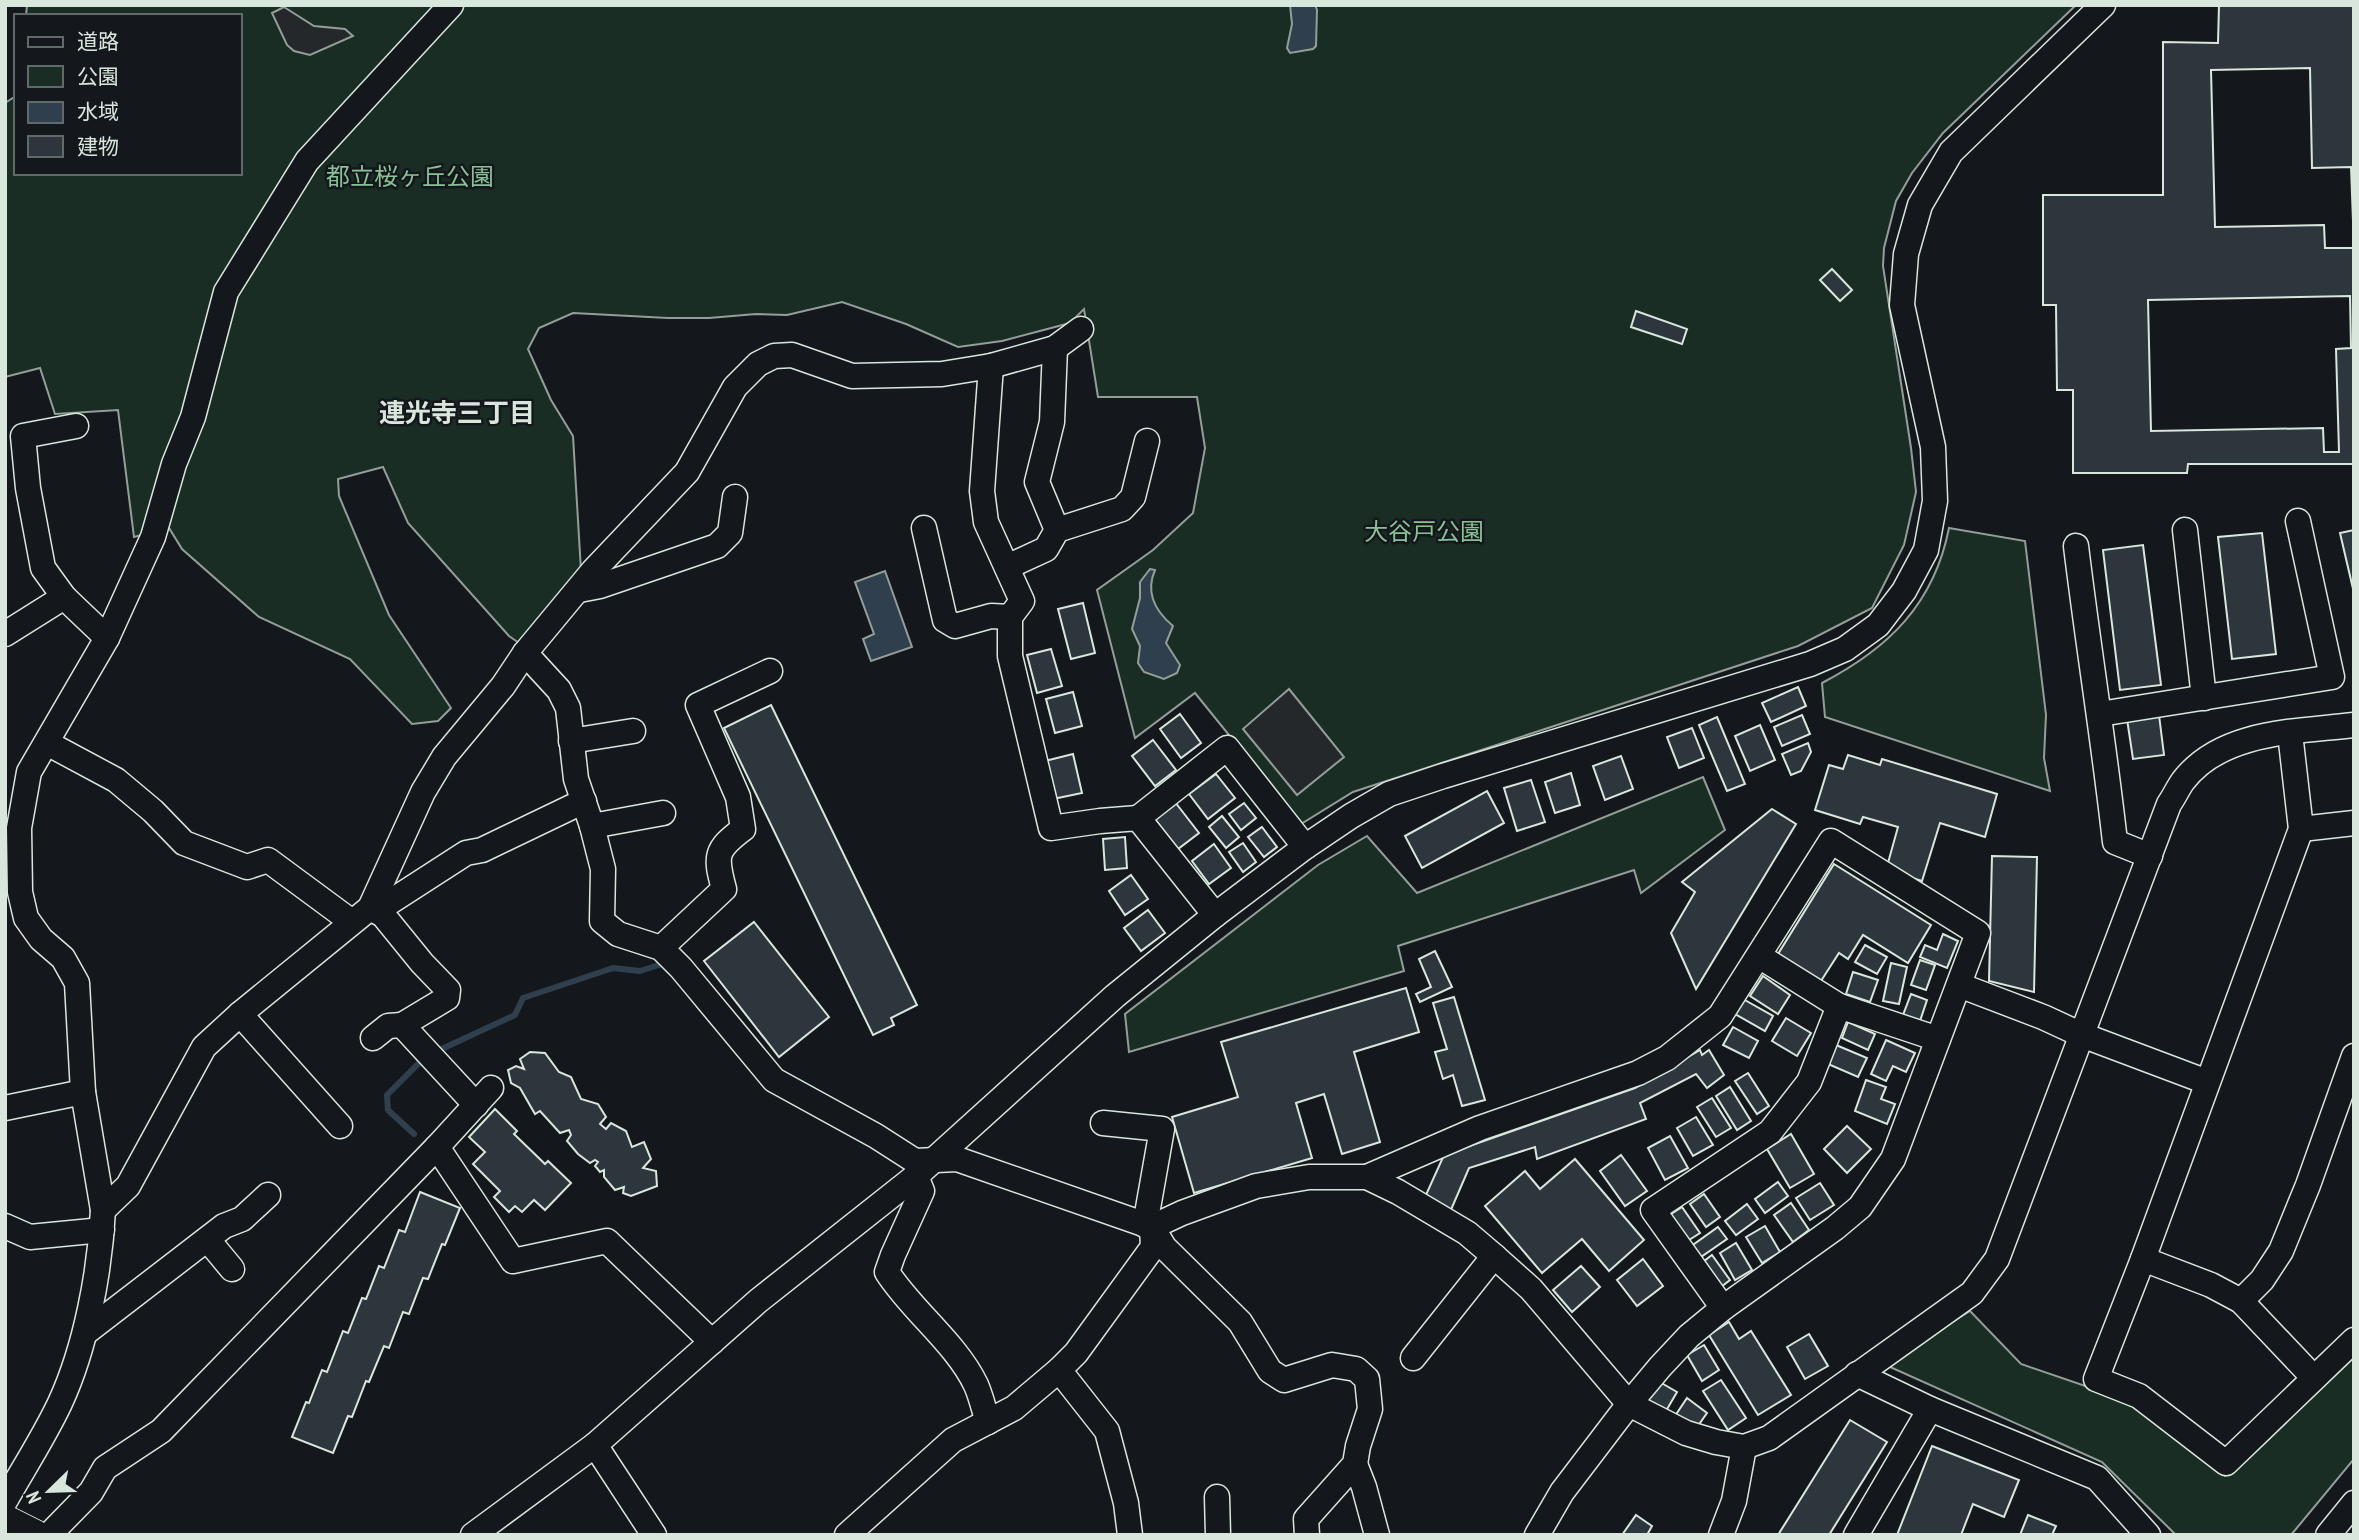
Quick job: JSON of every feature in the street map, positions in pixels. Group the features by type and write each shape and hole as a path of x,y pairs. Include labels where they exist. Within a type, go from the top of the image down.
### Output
{"main road":[{"path":"5,1520 35,1535"}],"street":[{"path":"5,1501 60,1402 85,1333 103,1220 83,1092 77,983 63,958 41,939 26,918 20,892 19,828 29,772 107,638 153,537 174,464 193,417 226,292 307,161 451,5"},
{"path":"473,1535 595,1445 758,1301 923,1169 1115,996 1215,915 1305,847 1352,816 1390,794 1443,776 1810,664 1844,649 1878,625 1904,591 1926,550 1935,502 1933,447 1902,305 1906,254 1920,205 1951,152 2103,5"},
{"path":"361,915 423,792 444,757 593,570 687,472 736,387 758,364 774,356 792,355 852,376 942,374 991,366 1055,348 1082,329"},
{"path":"1055,348 1052,422 1037,482 1058,530"},
{"path":"991,366 982,491 986,522 1022,601 1010,617 1010,656 1051,828 1138,818 1227,748 1305,847"},
{"path":"76,426 17,442 43,568 64,597 107,638"},
{"path":"1007,566 1046,549 1058,530 1122,509 1133,497 1147,441"},
{"path":"579,590 600,586 717,546 730,533 735,497"},
{"path":"2100,714 2332,677 2298,521"},
{"path":"924,528 945,620 956,626 991,616 1010,617"},
{"path":"2185,530 2204,698"},
{"path":"2076,547 2115,842 2150,856"},
{"path":"5,634 64,597"},
{"path":"525,653 559,690 568,708 576,779 603,869 602,921 618,934 661,948 681,968 774,1080 876,1136 923,1169 922,1191 887,1272 898,1289 947,1343 976,1384 988,1422"},
{"path":"661,948 724,889 717,863 724,843 743,829 737,797 698,705 770,671"},
{"path":"1367,1177 1467,1233 1494,1256 1531,1289 1629,1404 1686,1433 1716,1442 1744,1447 1769,1438 1972,1293 1997,1259 2169,804 2184,780 2204,761 2229,746 2254,738 2354,724"},
{"path":"571,741 633,731"},
{"path":"2290,733 2301,829 2143,1259 2096,1379 2139,1396 2227,1463 2354,1340"},
{"path":"47,743 116,780 153,811 184,843 247,867 268,860 361,915 383,915 448,990 447,998 402,1025 388,1026 373,1038"},
{"path":"5,783 29,772"},
{"path":"5,1226 30,1237 103,1220 128,1186 204,1047 240,1014 361,915 387,904 466,853 482,850 584,802"},
{"path":"592,826 663,813"},
{"path":"1138,818 1215,915"},
{"path":"2301,829 2354,823"},
{"path":"1149,1226 1256,1186 1310,1177 1367,1177 1480,1128 1638,1073 1667,1059 1720,1016 1830,841 1978,933 1892,1159 1860,1207 1826,1236 1723,1308 1689,1336 1629,1404 1562,1492 1537,1535"},
{"path":"1759,956 1839,1006 1938,1039"},
{"path":"1959,985 2207,1082"},
{"path":"1723,1308 1653,1210 1770,1132 1809,1082 1839,1006"},
{"path":"240,1014 340,1126"},
{"path":"49,1535 91,1492 106,1468 160,1431 438,1147 483,1097 402,1025"},
{"path":"2241,1301 2262,1280 2281,1251 2308,1185 2354,1056"},
{"path":"5,1108 83,1092"},
{"path":"847,1535 953,1440 1014,1408 1059,1370 1076,1353 1153,1247 1149,1226 1162,1129 1103,1123"},
{"path":"438,1147 513,1261 607,1241 712,1342"},
{"path":"923,1169 957,1159 1149,1226 1164,1247 1240,1322 1270,1371 1284,1380 1332,1365 1356,1368 1367,1379 1370,1409 1354,1464 1306,1519 1307,1535"},
{"path":"85,1333 224,1226 242,1219 268,1195"},
{"path":"208,1240 232,1269"},
{"path":"1413,1358 1494,1256"},
{"path":"2143,1259 2211,1285 2241,1301 2314,1378"},
{"path":"1059,1370 1107,1431 1126,1503 1130,1535"},
{"path":"1857,1374 1930,1409 2097,1478 2139,1531"},
{"path":"1856,1535 1930,1409"},
{"path":"595,1445 654,1535"},
{"path":"1721,1535 1734,1502 1744,1447"},
{"path":"1354,1464 1364,1487 1377,1535"},
{"path":"1217,1497 1218,1535"},
{"path":"2328,1535 2354,1503"}],"green space":[{"path":"27,5 2076,5 1943,133 1912,173 1896,201 1884,248 1883,266 1916,492 1904,545 1872,608 1798,646 1353,792 1301,824 1195,693 1135,738 1097,590 1153,550 1193,513 1205,448 1197,397 1098,397 1084,309 1070,323 1002,341 958,347 906,324 842,302 787,315 668,318 573,313 539,328 528,349 551,400 573,436 581,571 519,643 509,636 408,523 383,467 338,479 339,496 389,615 451,708 438,721 412,724 350,659 259,617 182,549 169,528 134,537 118,410 55,414 40,368 5,377 5,103 14,97 14,175 242,175 242,14 26,14"},
{"path":"1949,528 2025,541 2046,715 2044,758 2050,791 1825,717 1822,683 1868,655 1905,621 1932,579"},
{"path":"1703,777 1725,830 1641,893 1634,870 1398,946 1404,971 1129,1052 1125,1014 1318,865 1367,836 1417,893"},
{"path":"1970,1311 2021,1364 2132,1402 2225,1476 2354,1354 2354,1459 2291,1535 2176,1535 2102,1462 1890,1367 1894,1358"}],"shaded area":[{"path":"284,7 314,26 345,29 353,36 310,55 294,51 287,45 272,13"},
{"path":"1289,689 1344,757 1297,795 1243,729"}],"water":[{"path":"1290,5 1315,5 1316,46 1313,49 1290,53 1287,48 1292,24"},
{"path":"1150,569 1155,570 1151,586 1154,601 1161,614 1173,626 1166,643 1180,665 1177,673 1164,679 1144,672 1138,663 1140,646 1132,629 1140,598 1140,582"},
{"path":"885,571 912,647 871,661 863,639 874,634 855,582"}],"building":[{"path":"2219,5 2354,5 2354,248 2354,464 2188,464 2187,473 2073,473 2073,390 2057,390 2056,305 2043,305 2043,195 2163,195 2163,42 2218,43","holes":["2310,68 2312,168 2351,167 2354,248 2325,248 2324,225 2215,227 2211,70","2350,296 2351,348 2336,349 2339,452 2324,452 2323,428 2151,431 2148,300"]},
{"path":"1832,269 1852,290 1840,301 1820,280"},
{"path":"1636,311 1687,329 1682,344 1631,327"},
{"path":"2354,530 2354,593 2340,533"},
{"path":"2262,533 2276,654 2232,659 2218,537"},
{"path":"2143,545 2161,685 2120,690 2103,550"},
{"path":"1083,603 1095,653 1071,659 1058,609"},
{"path":"1051,649 1062,686 1037,693 1027,655"},
{"path":"1798,687 1806,706 1771,722 1762,703"},
{"path":"1073,692 1082,726 1055,733 1046,699"},
{"path":"771,705 917,1005 891,1018 894,1025 873,1035 724,728"},
{"path":"1180,714 1201,743 1181,758 1160,729"},
{"path":"1802,715 1810,734 1782,746 1774,727"},
{"path":"2159,715 2164,755 2133,759 2127,719"},
{"path":"1717,717 1745,784 1727,791 1699,725"},
{"path":"1760,725 1775,760 1750,771 1735,736"},
{"path":"1692,728 1704,758 1679,768 1667,737"},
{"path":"1153,740 1176,770 1155,786 1132,756"},
{"path":"1808,743 1811,752 1801,771 1791,775 1782,754"},
{"path":"1073,754 1082,793 1053,799 1045,761"},
{"path":"1848,755 1880,765 1882,759 1997,794 1985,837 1940,823 1922,881 1886,870 1898,827 1863,817 1860,824 1815,810 1829,765 1843,769"},
{"path":"1621,756 1633,789 1605,800 1593,766"},
{"path":"1571,773 1580,805 1555,813 1545,782"},
{"path":"1216,774 1235,798 1208,819 1189,794"},
{"path":"1531,780 1545,822 1517,831 1504,788"},
{"path":"1487,791 1504,823 1422,868 1405,836"},
{"path":"1175,802 1199,833 1178,849 1154,818"},
{"path":"1244,803 1256,818 1241,830 1229,814"},
{"path":"1772,809 1796,824 1696,989 1671,933 1695,892 1682,882"},
{"path":"1222,816 1239,837 1226,848 1209,827"},
{"path":"1262,827 1277,847 1264,857 1248,837"},
{"path":"1125,837 1127,868 1105,870 1103,839"},
{"path":"1243,843 1256,862 1243,872 1229,852"},
{"path":"1214,844 1231,868 1209,884 1192,861"},
{"path":"1992,856 2037,857 2034,992 1989,981"},
{"path":"1834,864 1931,925 1908,963 1863,935 1848,959 1839,953 1821,981 1778,954"},
{"path":"1131,875 1148,899 1125,915 1109,891"},
{"path":"1148,910 1165,933 1141,951 1124,928"},
{"path":"754,922 829,1017 779,1057 704,961"},
{"path":"1943,934 1958,941 1947,968 1920,957 1925,945 1937,950"},
{"path":"1865,945 1887,957 1877,974 1855,962"},
{"path":"1435,951 1452,987 1420,1002 1416,994 1431,987 1419,959"},
{"path":"1920,960 1935,965 1926,990 1911,985"},
{"path":"1891,963 1907,967 1899,1004 1883,1001"},
{"path":"1853,972 1878,980 1870,1002 1846,994"},
{"path":"1763,976 1790,995 1778,1014 1750,996"},
{"path":"1406,988 1419,1032 1354,1052 1380,1142 1342,1154 1324,1094 1296,1103 1312,1158 1194,1193 1172,1117 1238,1097 1221,1042"},
{"path":"1911,994 1927,1000 1920,1021 1903,1015"},
{"path":"1454,997 1485,1100 1462,1106 1453,1075 1443,1079 1435,1052 1447,1049 1433,1003"},
{"path":"1743,999 1773,1016 1765,1031 1735,1014"},
{"path":"1786,1018 1811,1033 1797,1056 1772,1041"},
{"path":"1848,1022 1875,1034 1868,1050 1842,1038"},
{"path":"1733,1027 1758,1041 1749,1058 1723,1045"},
{"path":"1886,1040 1915,1053 1906,1072 1893,1066 1886,1081 1871,1074"},
{"path":"1836,1045 1867,1058 1858,1077 1828,1064"},
{"path":"1700,1050 1702,1055 1709,1050 1724,1075 1707,1088 1696,1074 1640,1103 1646,1119 1537,1159 1535,1147 1469,1168 1450,1212 1425,1197 1444,1155 1635,1088"},
{"path":"530,1052 545,1053 559,1072 571,1077 581,1099 598,1104 606,1117 600,1124 606,1129 611,1123 626,1131 632,1147 644,1142 651,1159 643,1168 656,1171 657,1186 631,1196 623,1193 624,1187 615,1190 604,1177 604,1170 600,1172 595,1166 598,1162 595,1160 590,1163 567,1141 571,1135 569,1130 560,1133 540,1111 535,1114 520,1088 511,1083 508,1070 516,1066 524,1069 520,1059"},
{"path":"1748,1073 1769,1106 1757,1114 1735,1081"},
{"path":"1866,1080 1886,1087 1881,1099 1895,1104 1887,1124 1855,1111"},
{"path":"1730,1087 1751,1121 1737,1130 1716,1096"},
{"path":"1712,1098 1731,1128 1716,1137 1697,1107"},
{"path":"495,1109 517,1131 514,1134 545,1164 548,1161 571,1183 545,1210 534,1200 522,1212 515,1206 509,1212 494,1197 500,1191 473,1164 485,1152 469,1137"},
{"path":"1696,1117 1713,1145 1693,1156 1677,1128"},
{"path":"1847,1126 1871,1149 1847,1173 1824,1149"},
{"path":"1791,1134 1814,1174 1790,1188 1767,1149"},
{"path":"1670,1136 1688,1168 1665,1180 1648,1148"},
{"path":"1621,1155 1647,1191 1625,1206 1600,1171"},
{"path":"1575,1159 1644,1240 1609,1271 1582,1239 1542,1273 1485,1206 1525,1171 1540,1189"},
{"path":"1778,1182 1788,1196 1765,1213 1755,1199"},
{"path":"1820,1183 1834,1205 1810,1220 1796,1198"},
{"path":"420,1192 460,1208 428,1279 423,1278 409,1314 403,1312 389,1348 384,1346 352,1417 348,1416 333,1453 292,1437 322,1370 327,1372 343,1331 348,1333 379,1266 384,1268 399,1230 405,1232"},
{"path":"1704,1194 1720,1217 1706,1227 1690,1204"},
{"path":"1791,1203 1809,1230 1793,1242 1774,1215"},
{"path":"1747,1204 1758,1219 1736,1235 1725,1221"},
{"path":"1682,1207 1700,1233 1686,1242 1668,1216"},
{"path":"1765,1226 1780,1252 1762,1263 1746,1237"},
{"path":"1718,1227 1727,1239 1698,1259 1690,1247"},
{"path":"1736,1243 1752,1270 1735,1280 1720,1253"},
{"path":"1712,1255 1730,1280 1717,1290 1699,1265"},
{"path":"1643,1259 1663,1286 1637,1306 1617,1280"},
{"path":"1581,1266 1600,1287 1572,1312 1553,1290"},
{"path":"1729,1322 1739,1339 1751,1331 1791,1395 1758,1415 1709,1335"},
{"path":"1809,1334 1828,1366 1805,1379 1787,1347"},
{"path":"1704,1345 1719,1370 1702,1381 1687,1355"},
{"path":"1721,1380 1746,1418 1728,1430 1703,1391"},
{"path":"1658,1381 1677,1392 1666,1411 1647,1401"},
{"path":"1687,1398 1707,1413 1695,1430 1675,1416"},
{"path":"1850,1420 1887,1442 1829,1535 1778,1535"},
{"path":"1932,1446 2019,1480 2004,1517 1973,1504 1961,1535 1897,1535"},
{"path":"1636,1515 1652,1526 1647,1535 1622,1535"},
{"path":"2028,1515 2056,1526 2052,1535 2020,1535"}],"waterway":[{"path":"433,1053 515,1015 523,998 613,968 640,971 662,964"},
{"path":"414,1134 388,1110 387,1095 424,1058"}],"district":[{"name":"連光寺三丁目","path":"457,412"}],"park label":[{"name":"都立桜ヶ丘公園","path":"410,176"},
{"name":"大谷戸公園","path":"1424,531"}]}
